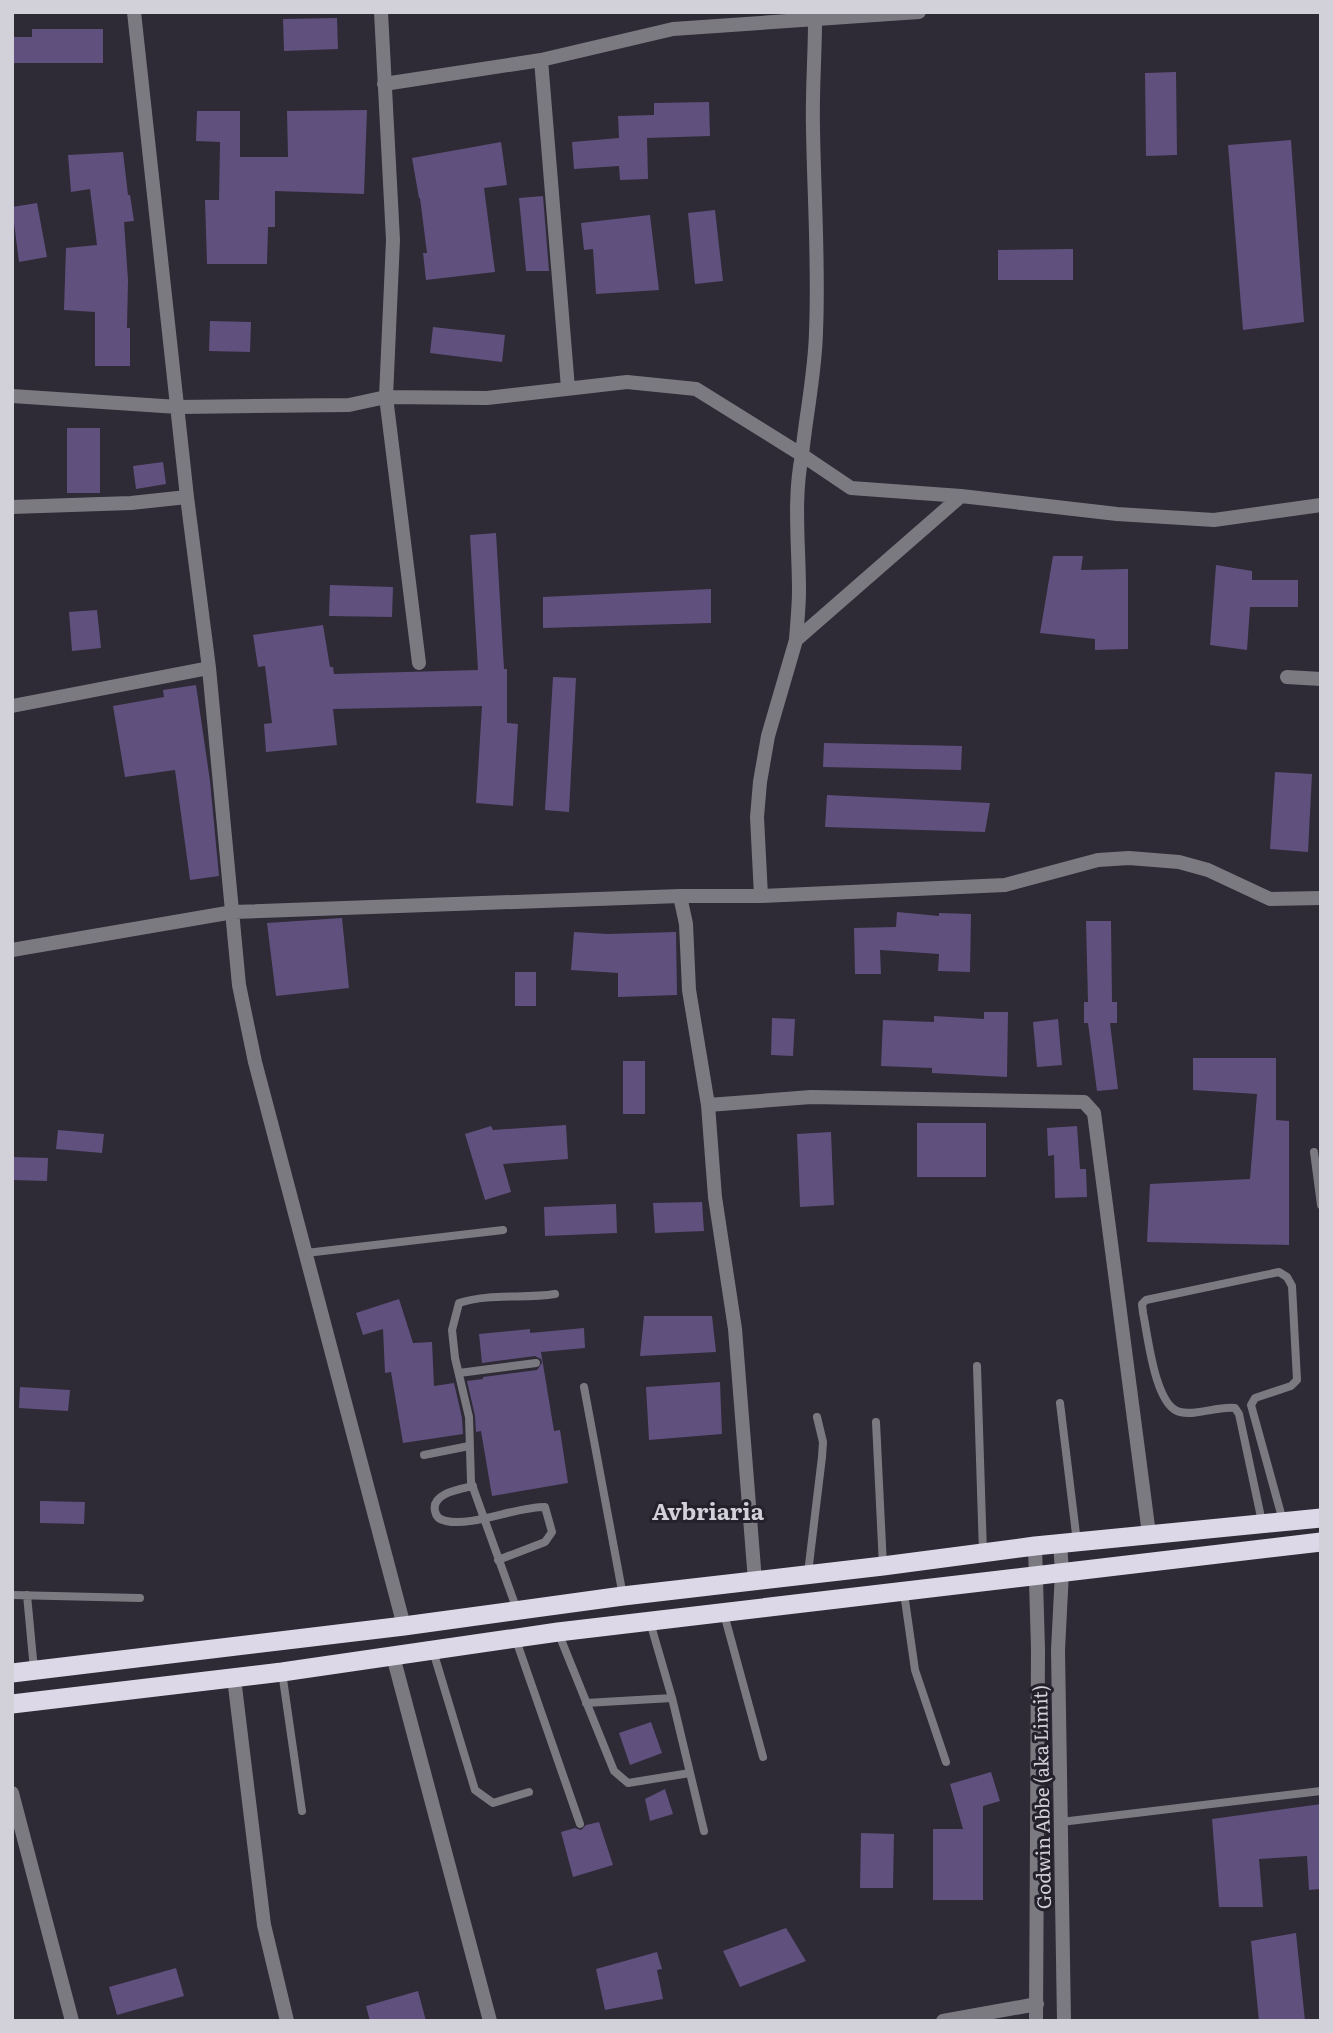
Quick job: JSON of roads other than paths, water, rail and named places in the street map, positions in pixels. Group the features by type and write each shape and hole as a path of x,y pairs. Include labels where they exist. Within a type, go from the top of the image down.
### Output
{"highway":[{"path":"12,1672 404,1626 623,1596 1035,1546 1321,1518"},
{"path":"12,1704 282,1672 558,1632 1321,1542"}],"street":[{"path":"134,12 187,497 209,668 239,985 255,1062 404,1626"},
{"path":"381,12 393,240 386,397 419,663"},
{"path":"384,84 541,60 673,29 919,12"},
{"path":"761,896 757,817 760,782 768,736 796,640 799,592 797,499 816,332 814,21"},
{"path":"541,60 568,388"},
{"path":"12,396 178,407 349,405 386,397 487,398 627,382 696,389 851,488 961,496 1117,514 1214,520 1321,505"},
{"path":"796,640 961,496"},
{"path":"12,507 131,503 187,497"},
{"path":"12,706 209,668"},
{"path":"1287,677 1321,679"},
{"path":"12,950 233,912 680,896 761,896 1005,885 1098,860 1129,858 1179,862 1208,870 1270,899 1321,898"},
{"path":"680,896 686,924 689,990 708,1105 715,1197 735,1329 755,1581"},
{"path":"708,1105 811,1097 1084,1102 1094,1113 1149,1534"},
{"name":"Godwin Abbe (aka Limit)","path":"1063,2021 1058,1650 1062,1572 1069,1543"},
{"name":"Godwin Abbe (aka Limit)","path":"1035,1546 1038,1649 1036,2021"},
{"path":"393,1656 489,2021"},
{"path":"234,1678 264,1925 287,2021"},
{"path":"12,1793 72,2021"},
{"path":"943,2021 1037,2004"}],"lane":[{"path":"1314,1152 1321,1205"},
{"path":"306,1253 503,1230"},
{"path":"1263,1525 1239,1414 1235,1408 1224,1407 1184,1413 1167,1403 1160,1390 1143,1313 1142,1304 1146,1300 1279,1272 1287,1277 1292,1286 1297,1380 1291,1386 1255,1398 1251,1405 1284,1522"},
{"path":"517,1610 473,1486 470,1417 452,1330 459,1303 474,1298 555,1294"},
{"path":"459,1373 536,1363"},
{"path":"977,1366 983,1553"},
{"path":"584,1387 623,1596"},
{"path":"1060,1403 1069,1543"},
{"path":"808,1575 822,1457 817,1417"},
{"path":"876,1422 883,1566"},
{"path":"424,1455 470,1446"},
{"path":"473,1486 449,1492 435,1503 438,1517 443,1521 483,1518 530,1507 545,1507 552,1532 545,1542 498,1560"},
{"path":"903,1590 915,1670 946,1762"},
{"path":"12,1595 140,1598"},
{"path":"27,1595 34,1670"},
{"path":"724,1613 762,1757"},
{"path":"650,1622 672,1698 704,1831"},
{"path":"558,1632 614,1771 628,1783 690,1773"},
{"path":"516,1640 580,1824"},
{"path":"433,1651 475,1790 493,1803 528,1792"},
{"path":"282,1672 302,1811"},
{"path":"586,1703 672,1698"},
{"path":"1061,1822 1321,1791"}],"district":[{"name":"Avbriaria","path":"708,1510"}]}
